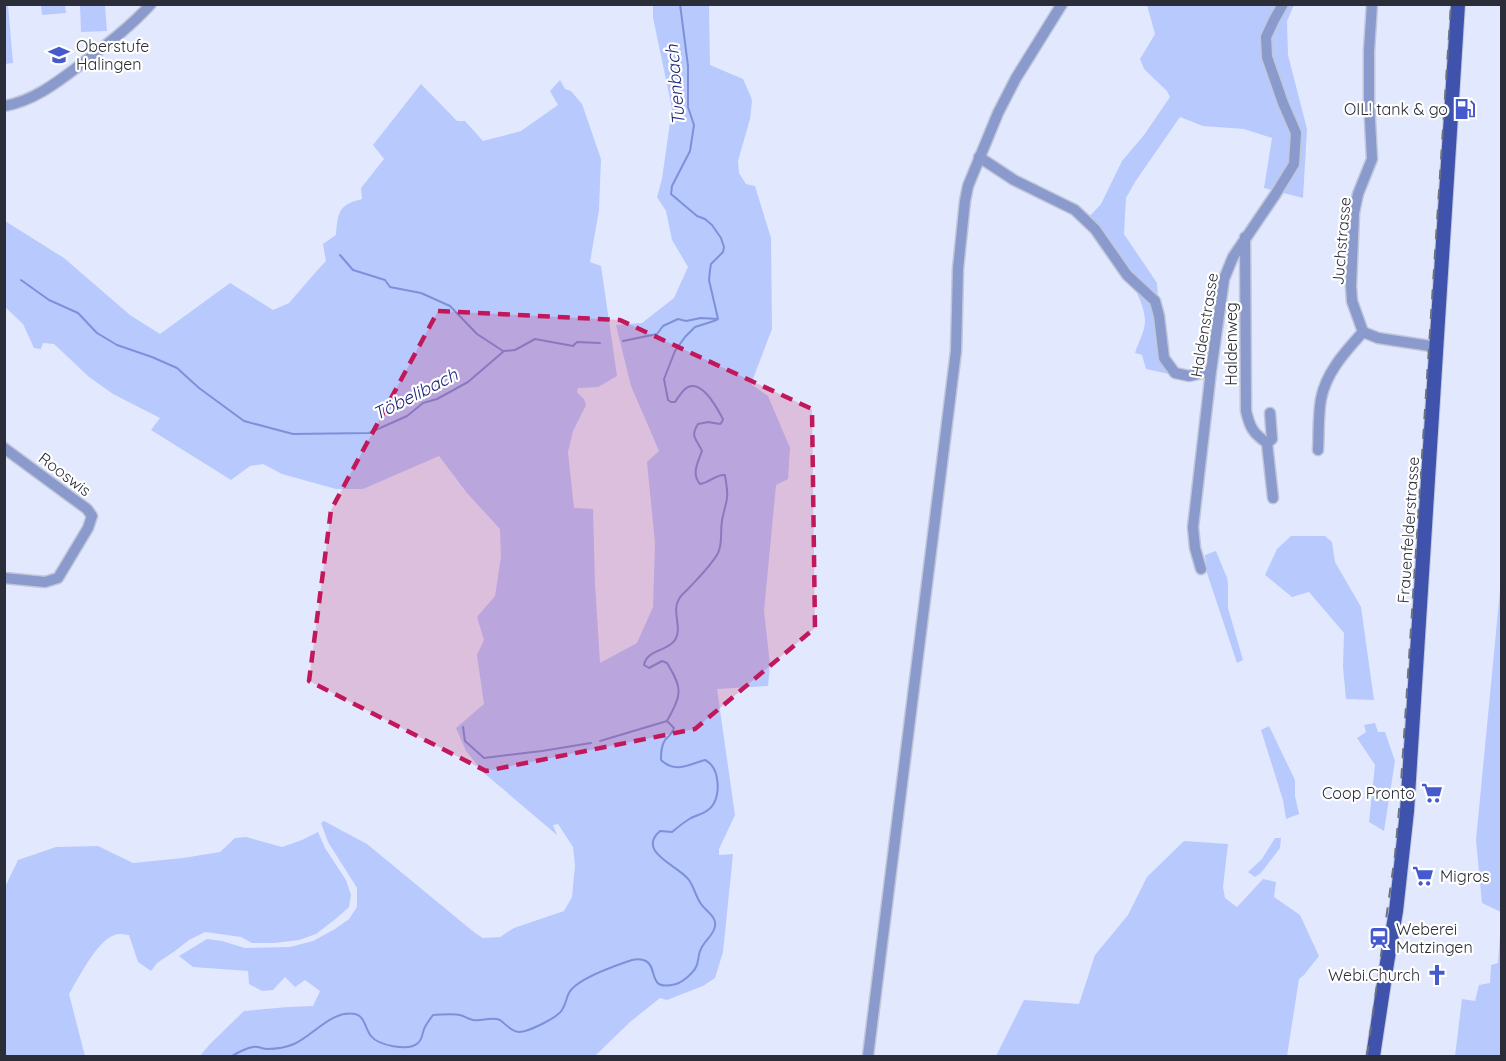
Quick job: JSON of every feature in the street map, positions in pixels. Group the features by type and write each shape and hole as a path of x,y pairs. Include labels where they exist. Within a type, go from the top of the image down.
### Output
{"main road":[{"name":"Frauenfelderstrasse","path":"1373,1056 1396,911 1407,811 1458,4"}],"street":[{"path":"4,106 28,99 53,85 119,35 151,4"},
{"path":"868,1056 955,362 958,269 965,201 979,157 998,114 1016,78 1062,4"},
{"name":"Haldenstrasse","path":"1201,569 1195,548 1193,527 1224,279 1245,236 1294,164 1296,133 1267,57 1266,37 1283,4"},
{"name":"Juchstrasse","path":"1363,332 1352,301 1351,286 1354,213 1358,194 1372,159 1369,51 1372,4"},
{"path":"979,157 1014,180 1075,210 1095,229 1127,274 1155,301 1164,358 1175,373 1189,376 1211,371"},
{"name":"Haldenweg","path":"1245,236 1246,411 1250,426 1256,435 1267,443"},
{"path":"1318,450 1322,397 1330,375 1343,354 1363,332 1378,338 1437,347"},
{"path":"1270,413 1272,439 1267,443 1273,498"},
{"name":"Rooswis","path":"4,448 92,516 88,528 58,578 45,582 4,578"}],"highlighted area":[{"path":"438,311 620,320 812,409 815,628 695,729 486,771 309,681 331,510"}],"shaded area":[{"path":"5,4 8,5 13,63 5,64"},
{"path":"41,5 65,5 66,13 42,15"},
{"path":"80,5 105,5 107,31 81,32"},
{"path":"653,5 709,5 710,65 743,79 751,97 750,119 738,161 739,173 746,184 755,186 771,238 772,329 751,384 768,396 790,448 788,479 776,485 764,611 770,665 768,686 717,689 735,815 719,849 719,855 733,854 723,952 715,978 703,986 667,1000 660,998 630,1022 595,1056 200,1056 244,1011 313,1006 320,991 305,980 295,987 285,977 273,990 262,991 249,984 248,971 193,967 179,956 207,939 245,948 290,947 313,941 349,919 357,907 357,888 328,842 321,823 324,821 367,844 483,938 500,937 514,928 564,911 572,897 575,866 573,847 558,824 553,825 557,835 484,773 466,751 456,728 484,704 477,655 484,640 477,617 495,596 501,557 500,529 467,493 439,456 363,489 336,489 282,474 263,464 250,466 231,480 151,430 160,418 113,394 89,377 54,344 43,343 41,349 34,348 23,324 5,307 5,221 64,258 130,315 160,334 230,283 273,310 289,303 326,261 323,244 336,235 341,211 348,204 362,199 361,188 384,159 373,145 421,84 457,121 465,121 483,141 521,131 558,105 550,91 560,80 565,89 571,91 582,104 601,159 599,210 590,262 601,266 617,376 598,387 578,388 577,392 586,405 573,431 568,452 574,508 593,509 600,663 637,643 653,607 655,543 647,462 659,451 631,386 616,325 642,323 674,298 688,267 672,240 666,211 657,197 662,179 672,108 653,18"},
{"path":"1147,5 1294,5 1287,21 1288,55 1307,129 1303,198 1264,188 1272,138 1244,129 1203,126 1180,117 1135,182 1126,198 1124,234 1157,283 1162,359 1169,374 1146,369 1142,355 1135,353 1145,325 1143,309 1123,268 1087,219 1101,204 1122,161 1144,135 1170,97 1167,91 1144,69 1140,59 1155,34"},
{"path":"1291,536 1325,536 1332,542 1335,562 1361,607 1374,700 1346,699 1343,667 1344,633 1309,592 1292,597 1265,575 1277,549"},
{"path":"1216,551 1227,578 1228,608 1243,660 1237,663 1207,573 1205,555"},
{"path":"1501,580 1501,912 1482,903 1476,840"},
{"path":"1375,723 1378,732 1385,732 1395,761 1384,831 1369,822 1375,765 1357,738 1366,732 1364,725"},
{"path":"1269,726 1295,780 1295,796 1299,814 1286,819 1283,800 1261,730"},
{"path":"318,832 325,848 346,880 351,895 349,907 316,934 299,940 252,943 241,937 205,932 189,940 157,963 151,971 138,962 129,935 112,936 90,958 69,994 85,1056 5,1056 5,887 18,860 56,847 98,846 133,863 220,852 235,838 246,837 282,847"},
{"path":"1275,838 1281,838 1280,848 1261,873 1255,877 1248,872 1262,859"},
{"path":"1184,841 1228,844 1223,887 1225,898 1237,907 1263,879 1276,882 1274,897 1300,915 1319,956 1299,979 1287,1056 996,1056 1024,1000 1079,1004 1095,955 1128,915 1147,877"},
{"path":"1501,922 1501,1056 1455,1056 1462,999 1475,1001 1479,985 1490,983 1491,965 1498,963"}],"waterway":[{"name":"Tuenbach","path":"232,1056 253,1047 270,1049 291,1045 330,1019 346,1014 361,1017 369,1033 375,1039 386,1045 401,1047 418,1043 433,1015 457,1014 471,1020 497,1019 513,1030 519,1032 529,1030 559,1013 570,992 580,982 632,960 639,959 650,964 660,985 679,983 695,969 702,946 714,929 715,923 711,914 701,904 689,880 661,858 653,845 660,831 672,832 711,807 717,792 716,773 705,760 677,767 661,760 665,740 674,728 667,721 678,698 678,686 667,663 662,661 649,668 644,665 649,656 675,640 678,630 676,609 679,599 718,553 727,495 725,475 700,484 696,476 697,464 702,451 694,432 698,424 708,422 720,424 723,419 718,409 704,392 694,386 688,387 675,402 671,402 668,400 664,379 675,351 685,337 695,327 718,319 709,280 711,264 723,252 724,247 712,225 697,216 671,194 672,186 690,151 694,125 688,107 688,66 680,4"},
{"path":"340,255 353,270 385,280 390,287 421,293 450,306 477,334 503,351"},
{"name":"Töbelibach","path":"21,280 49,300 78,313 97,333 117,345 177,368 199,388 244,421 293,434 369,433 407,416 423,403 437,399 468,382 504,351 515,350 535,339 573,346 577,342 600,343"},
{"name":"Töbelibach","path":"623,341 657,334 663,326 678,319 686,321 701,318 718,319"},
{"path":"600,741 667,721"},
{"path":"463,727 465,741 484,758 591,743"}],"railway":[{"path":"1367,1056 1395,855 1400,799 1451,4"}],"place":[{"name":"Oberstufe Halingen","path":"59,55"},
{"name":"OIL! tank & go","path":"1465,109"},
{"name":"Coop Pronto","path":"1432,793"},
{"name":"Migros","path":"1423,876"},
{"name":"Weberei Matzingen","path":"1379,938"},
{"name":"Webi.Church","path":"1437,975"}]}
